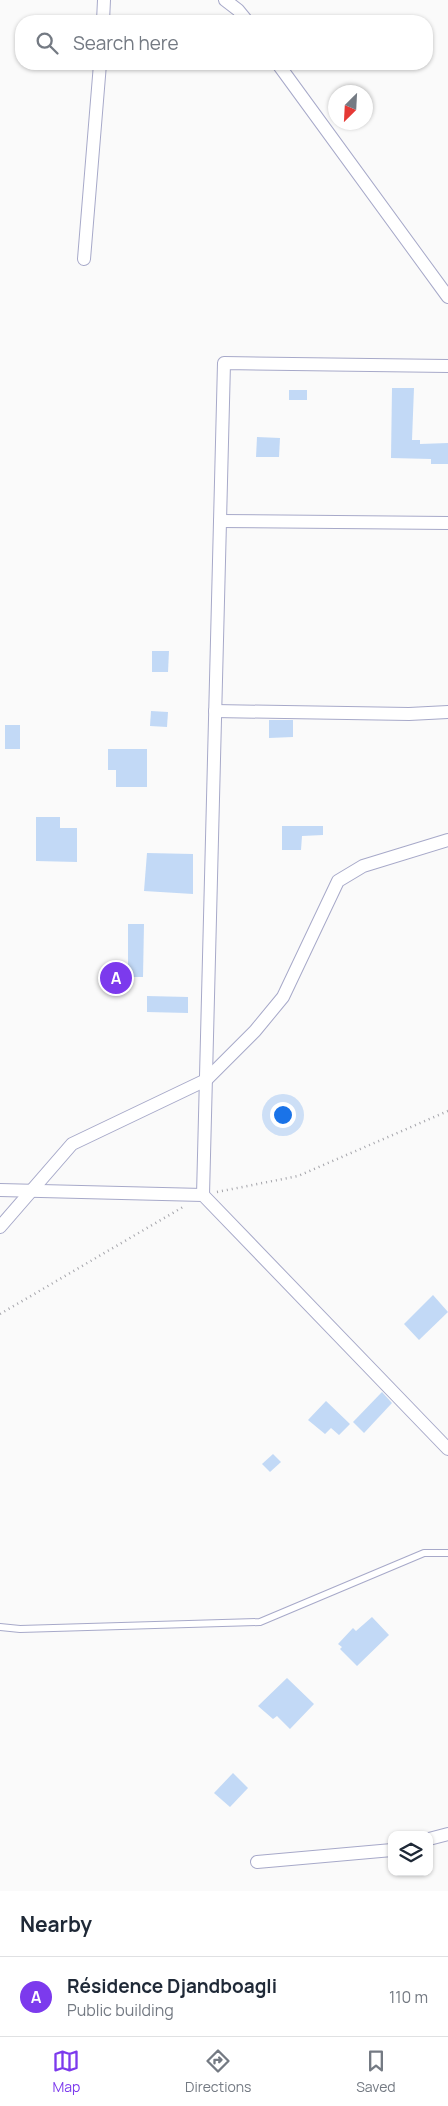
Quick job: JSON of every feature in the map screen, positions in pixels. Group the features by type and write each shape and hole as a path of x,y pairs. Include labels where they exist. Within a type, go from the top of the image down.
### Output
{"street":[{"path":"103,15 104,0"},
{"path":"225,0 238,5"},
{"path":"84,259 100,70"},
{"path":"282,70 448,297"},
{"path":"204,1195 224,363 448,366"},
{"path":"220,521 448,523"},
{"path":"215,711 409,714 448,712"},
{"path":"0,1227 30,1190 72,1144 206,1080 255,1031 283,997 338,881 363,866 448,840"},
{"path":"0,1190 204,1195 448,1449"},
{"path":"433,1838 448,1834"},
{"path":"257,1862 388,1850"}],"lane":[{"path":"0,1627 20,1629 260,1622 424,1553 448,1553"}],"building":[{"path":"392,388 414,388 412,440 420,440 420,444 448,443 448,464 431,464 431,459 391,458"},
{"path":"289,390 307,390 307,400 289,400"},
{"path":"257,437 280,438 279,457 256,457"},
{"path":"152,651 169,651 168,672 152,672"},
{"path":"151,711 168,712 167,727 150,726"},
{"path":"269,720 293,720 293,737 269,738"},
{"path":"5,725 20,725 20,749 5,749"},
{"path":"108,749 147,749 147,787 116,787 116,770 108,770"},
{"path":"36,817 60,817 60,828 77,828 77,862 36,861"},
{"path":"282,826 323,826 323,835 302,836 301,850 282,850"},
{"path":"147,853 193,854 193,894 144,891"},
{"path":"128,924 144,924 143,977 128,977"},
{"path":"147,996 188,997 188,1013 147,1012"},
{"path":"433,1295 448,1312 419,1340 404,1324"},
{"path":"382,1392 392,1403 364,1433 353,1422"},
{"path":"326,1401 350,1424 339,1435 331,1428 325,1434 308,1420"},
{"path":"273,1454 281,1462 270,1472 262,1464"},
{"path":"372,1617 389,1635 357,1666 340,1649 342,1647 338,1644 353,1628 356,1631"},
{"path":"287,1678 314,1704 290,1729 277,1716 273,1719 258,1706"},
{"path":"233,1773 248,1788 230,1807 214,1793"}],"place":[{"name":"Résidence Djandboagli","path":"116,978"}]}
